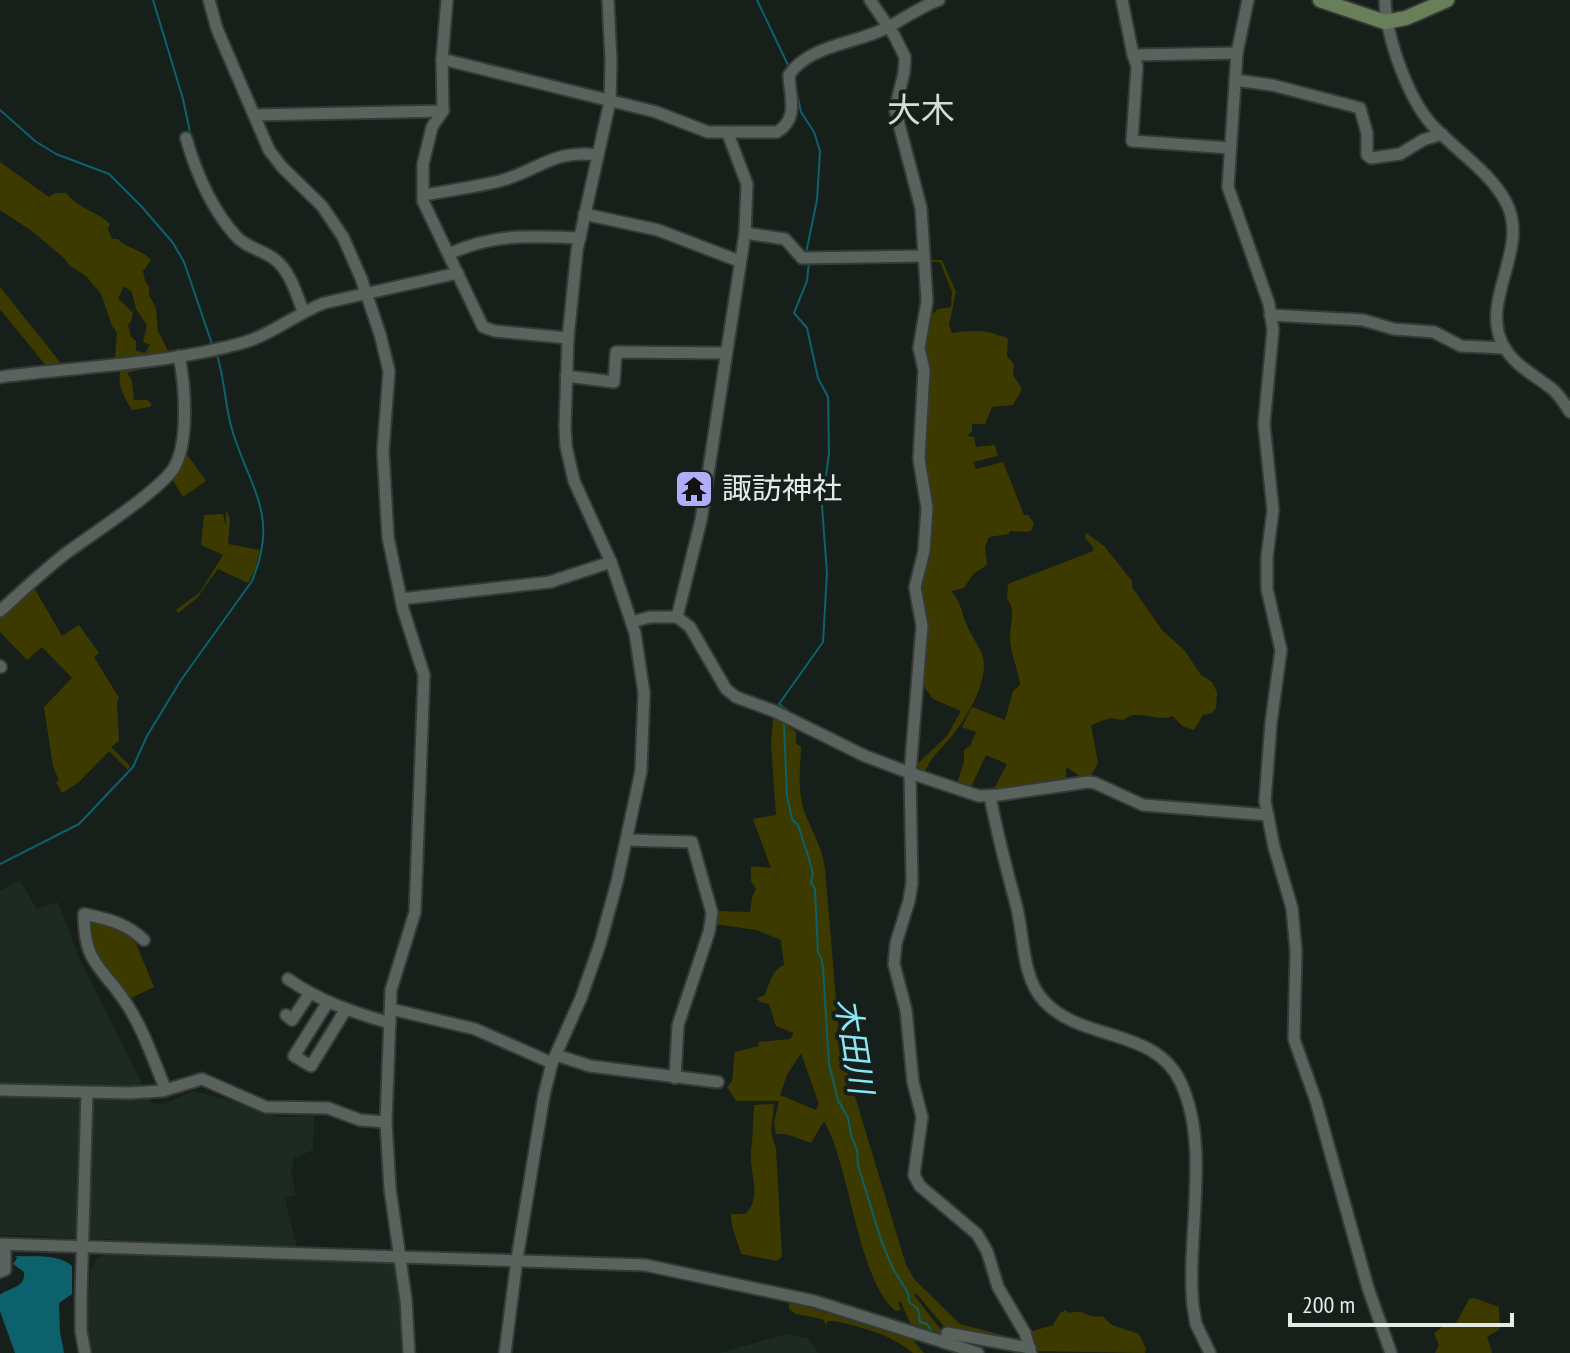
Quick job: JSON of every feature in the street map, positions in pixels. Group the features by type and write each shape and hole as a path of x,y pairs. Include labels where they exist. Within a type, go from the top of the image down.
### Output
{"main road":[{"path":"1320,0 1385,22 1406,18 1447,0"}],"street":[{"path":"209,0 217,29 269,150 333,219 366,293 389,371 383,451 388,537 401,599 423,668 424,719 415,912 391,990 386,1122 390,1189 406,1300 409,1353"},
{"path":"447,0 442,59 443,111 432,127 423,164 423,201 478,320 487,330 568,338"},
{"path":"505,1353 539,1122 554,1059 581,998 600,944 627,840 641,771 645,725 644,693 632,622 611,562 584,507 569,462 565,426 568,338 580,238 610,101 608,0"},
{"path":"870,0 889,26 905,57 895,109 921,208 927,301 919,348 924,370 919,459 927,508 924,551 915,587 922,626 910,773 912,883 896,943 894,964 906,1010 913,1082 922,1117 914,1175 920,1186 977,1234 990,1258 998,1287 1025,1333 1030,1350 947,1333 946,1343"},
{"path":"442,59 656,112 708,132 728,134 781,129 792,112 789,79 793,70 810,56 889,26 939,0"},
{"path":"1122,0 1137,66 1132,141 1230,148"},
{"path":"1248,0 1237,53 1228,187 1269,304 1273,330 1264,424 1273,510 1267,557 1267,589 1281,650 1265,783 1268,815 1292,908 1296,951 1294,1039 1316,1101 1368,1288 1391,1353"},
{"path":"1385,0 1385,22 1413,98 1429,121 1501,192 1510,209 1513,223 1510,253 1498,309 1499,334 1505,348 1529,375 1552,389 1570,412"},
{"path":"1133,55 1237,53"},
{"path":"1235,80 1272,85 1360,108 1367,133 1367,155 1371,158 1400,154 1423,140 1442,134"},
{"path":"254,115 443,111"},
{"path":"677,617 701,520 745,233 747,184 728,134"},
{"path":"186,138 196,173 222,218 238,239 275,259 288,273 303,311"},
{"path":"424,195 505,179 543,161 578,152 598,155"},
{"path":"584,214 658,230 739,261"},
{"path":"745,233 785,239 802,258 924,256"},
{"path":"449,254 474,242 520,236 580,238"},
{"path":"0,377 95,368 179,356 246,342 303,311 366,293 458,273"},
{"path":"1270,315 1348,318 1394,329 1434,332 1461,346 1505,348"},
{"path":"566,376 614,382 616,352 725,353"},
{"path":"0,611 61,557 171,472 180,455 183,437 179,356"},
{"path":"401,599 550,582 611,562"},
{"path":"632,622 650,617 677,617 690,627 726,689 736,697 774,711 865,756 968,793 990,796 1088,782 1143,805 1268,815"},
{"path":"990,796 1028,968 1041,999 1069,1021 1144,1046 1169,1065 1181,1082 1196,1146 1193,1306 1196,1324 1210,1353"},
{"path":"627,840 692,842 710,905 709,932 678,1025 675,1078"},
{"path":"144,940 115,920 84,914 84,933 97,968 127,1003 166,1090"},
{"path":"288,979 328,1002 390,1023"},
{"path":"286,1015 292,1020 310,993"},
{"path":"328,1002 294,1056 311,1066 346,1009"},
{"path":"391,1009 475,1029 554,1059 718,1082"},
{"path":"0,1090 87,1093 166,1090 202,1079 266,1107 328,1108 360,1120 386,1122"},
{"path":"85,1353 81,1331 87,1093"},
{"path":"0,1272 5,1270 2,1244 645,1265 814,1301 978,1353"}],"shaded area":[{"path":"0,162 49,197 55,193 66,193 110,224 108,229 112,239 118,239 151,260 143,271 156,308 158,331 169,353 155,362 157,368 147,367 146,364 142,369 127,373 132,381 134,400 147,400 152,404 150,407 132,410 124,395 119,380 121,368 115,358 117,333 101,294 86,276 70,266 32,231 0,210","holes":["124,286 132,292 136,309 147,325 143,342 150,345 145,353 136,351 136,341 131,337 128,325 133,313 118,298"]},
{"path":"942,260 956,292 949,325 952,333 983,331 1008,340 1007,356 1014,364 1013,375 1022,389 1013,405 992,407 985,424 972,424 972,432 967,436 974,437 976,447 995,445 998,456 973,462 976,469 1003,462 1024,515 1028,515 1034,523 1032,530 1027,532 1010,531 1009,534 989,537 985,547 987,565 973,574 964,588 951,591 983,657 983,677 963,721 925,771 914,767 947,736 961,711 933,699 920,681 924,630 912,588 922,531 922,353 928,318 938,309 951,307 952,292 940,262 928,262"},
{"path":"0,287 64,367 47,367 0,309"},
{"path":"184,450 206,481 183,497 171,477"},
{"path":"226,510 230,519 228,544 260,550 255,570 248,583 218,569 197,598 178,613 176,610 200,592 223,555 201,545 204,515 223,514 226,526"},
{"path":"1086,533 1104,546 1132,581 1132,587 1162,630 1185,651 1201,675 1212,682 1217,692 1216,708 1212,713 1203,715 1194,730 1182,726 1173,716 1135,715 1123,720 1110,718 1091,725 1098,763 1089,779 1080,780 1066,767 1066,781 992,793 1007,764 986,755 971,787 965,789 957,784 964,750 970,746 976,732 962,727 972,707 1005,720 1013,691 1020,685 1010,644 1012,613 1007,599 1008,584 1093,551 1085,538"},
{"path":"33,586 62,636 79,625 99,653 94,657 119,698 119,741 111,747 130,766 128,770 109,751 79,782 62,793 56,782 59,781 53,766 44,707 72,678 42,647 27,660 0,632 0,615"},
{"path":"773,717 789,723 789,727 796,732 796,743 801,747 801,799 825,869 840,1047 906,1265 914,1279 960,1324 1025,1341 1026,1344 947,1330 916,1293 914,1295 941,1334 910,1323 901,1302 898,1303 901,1310 896,1311 883,1296 872,1275 841,1165 824,1121 811,1143 786,1134 776,1134 774,1123 779,1101 736,1101 727,1087 732,1081 735,1052 759,1046 758,1042 790,1039 794,1033 776,1026 769,1004 757,998 765,995 774,973 784,965 781,940 756,930 715,924 716,911 750,912 756,889 751,881 751,866 771,868 753,819 776,815 771,744","holes":["801,1053 819,1104 816,1110 780,1095 787,1075"]},
{"path":"20,880 37,909 58,902 79,958 152,1103 162,1105 193,1091 277,1117 314,1115 313,1150 294,1158 291,1172 296,1195 285,1198 297,1247 0,1235 0,891"},
{"path":"89,918 132,934 154,987 127,1000 100,962"},
{"path":"774,1104 771,1132 776,1149 782,1256 777,1261 741,1254 731,1218 731,1214 745,1214 753,1201 751,1160 754,1105"},
{"path":"113,1251 394,1264 397,1268 405,1353 91,1353 88,1322 90,1272 97,1258"},
{"path":"1469,1299 1499,1307 1500,1329 1487,1337 1492,1353 1435,1353 1439,1345 1434,1333 1445,1325 1456,1323"},
{"path":"789,1301 913,1340 924,1353 913,1353 886,1336 866,1329 835,1321 827,1321 827,1325 822,1319 796,1314 789,1309"},
{"path":"1066,1310 1068,1313 1102,1316 1112,1325 1139,1334 1145,1353 1037,1351 1030,1335 1033,1331 1053,1325 1060,1313"},
{"path":"786,1334 807,1338 819,1353 719,1353"}],"water":[{"path":"15,1256 53,1257 72,1266 72,1294 59,1303 64,1353 15,1353 0,1311 0,1295 24,1277 24,1272 13,1264 17,1258"}],"waterway":[{"path":"153,0 183,99 191,137"},
{"name":"木田川","path":"757,0 789,67"},
{"name":"木田川","path":"795,83 801,112 814,132 820,151 817,200 806,253"},
{"path":"0,110 35,141 56,154 109,174 142,207 173,243 184,262 212,344"},
{"name":"木田川","path":"790,712 779,704 823,642 827,573 822,506 829,453 828,397 818,378 807,328 794,313 807,281 809,261"},
{"path":"0,864 79,824 133,767 147,736 181,680 252,581 260,559 263,522 260,505 230,423 217,355"},
{"name":"木田川","path":"784,724 787,796 792,819 798,825 810,862 813,874 811,883 815,889 829,1064 838,1100 848,1118 858,1165 881,1240 893,1269 908,1293 909,1302 918,1309 920,1322 927,1324 934,1335"}],"place":[{"name":"諏訪神社","path":"694,489"}],"district":[{"name":"大木","path":"921,110"}]}
